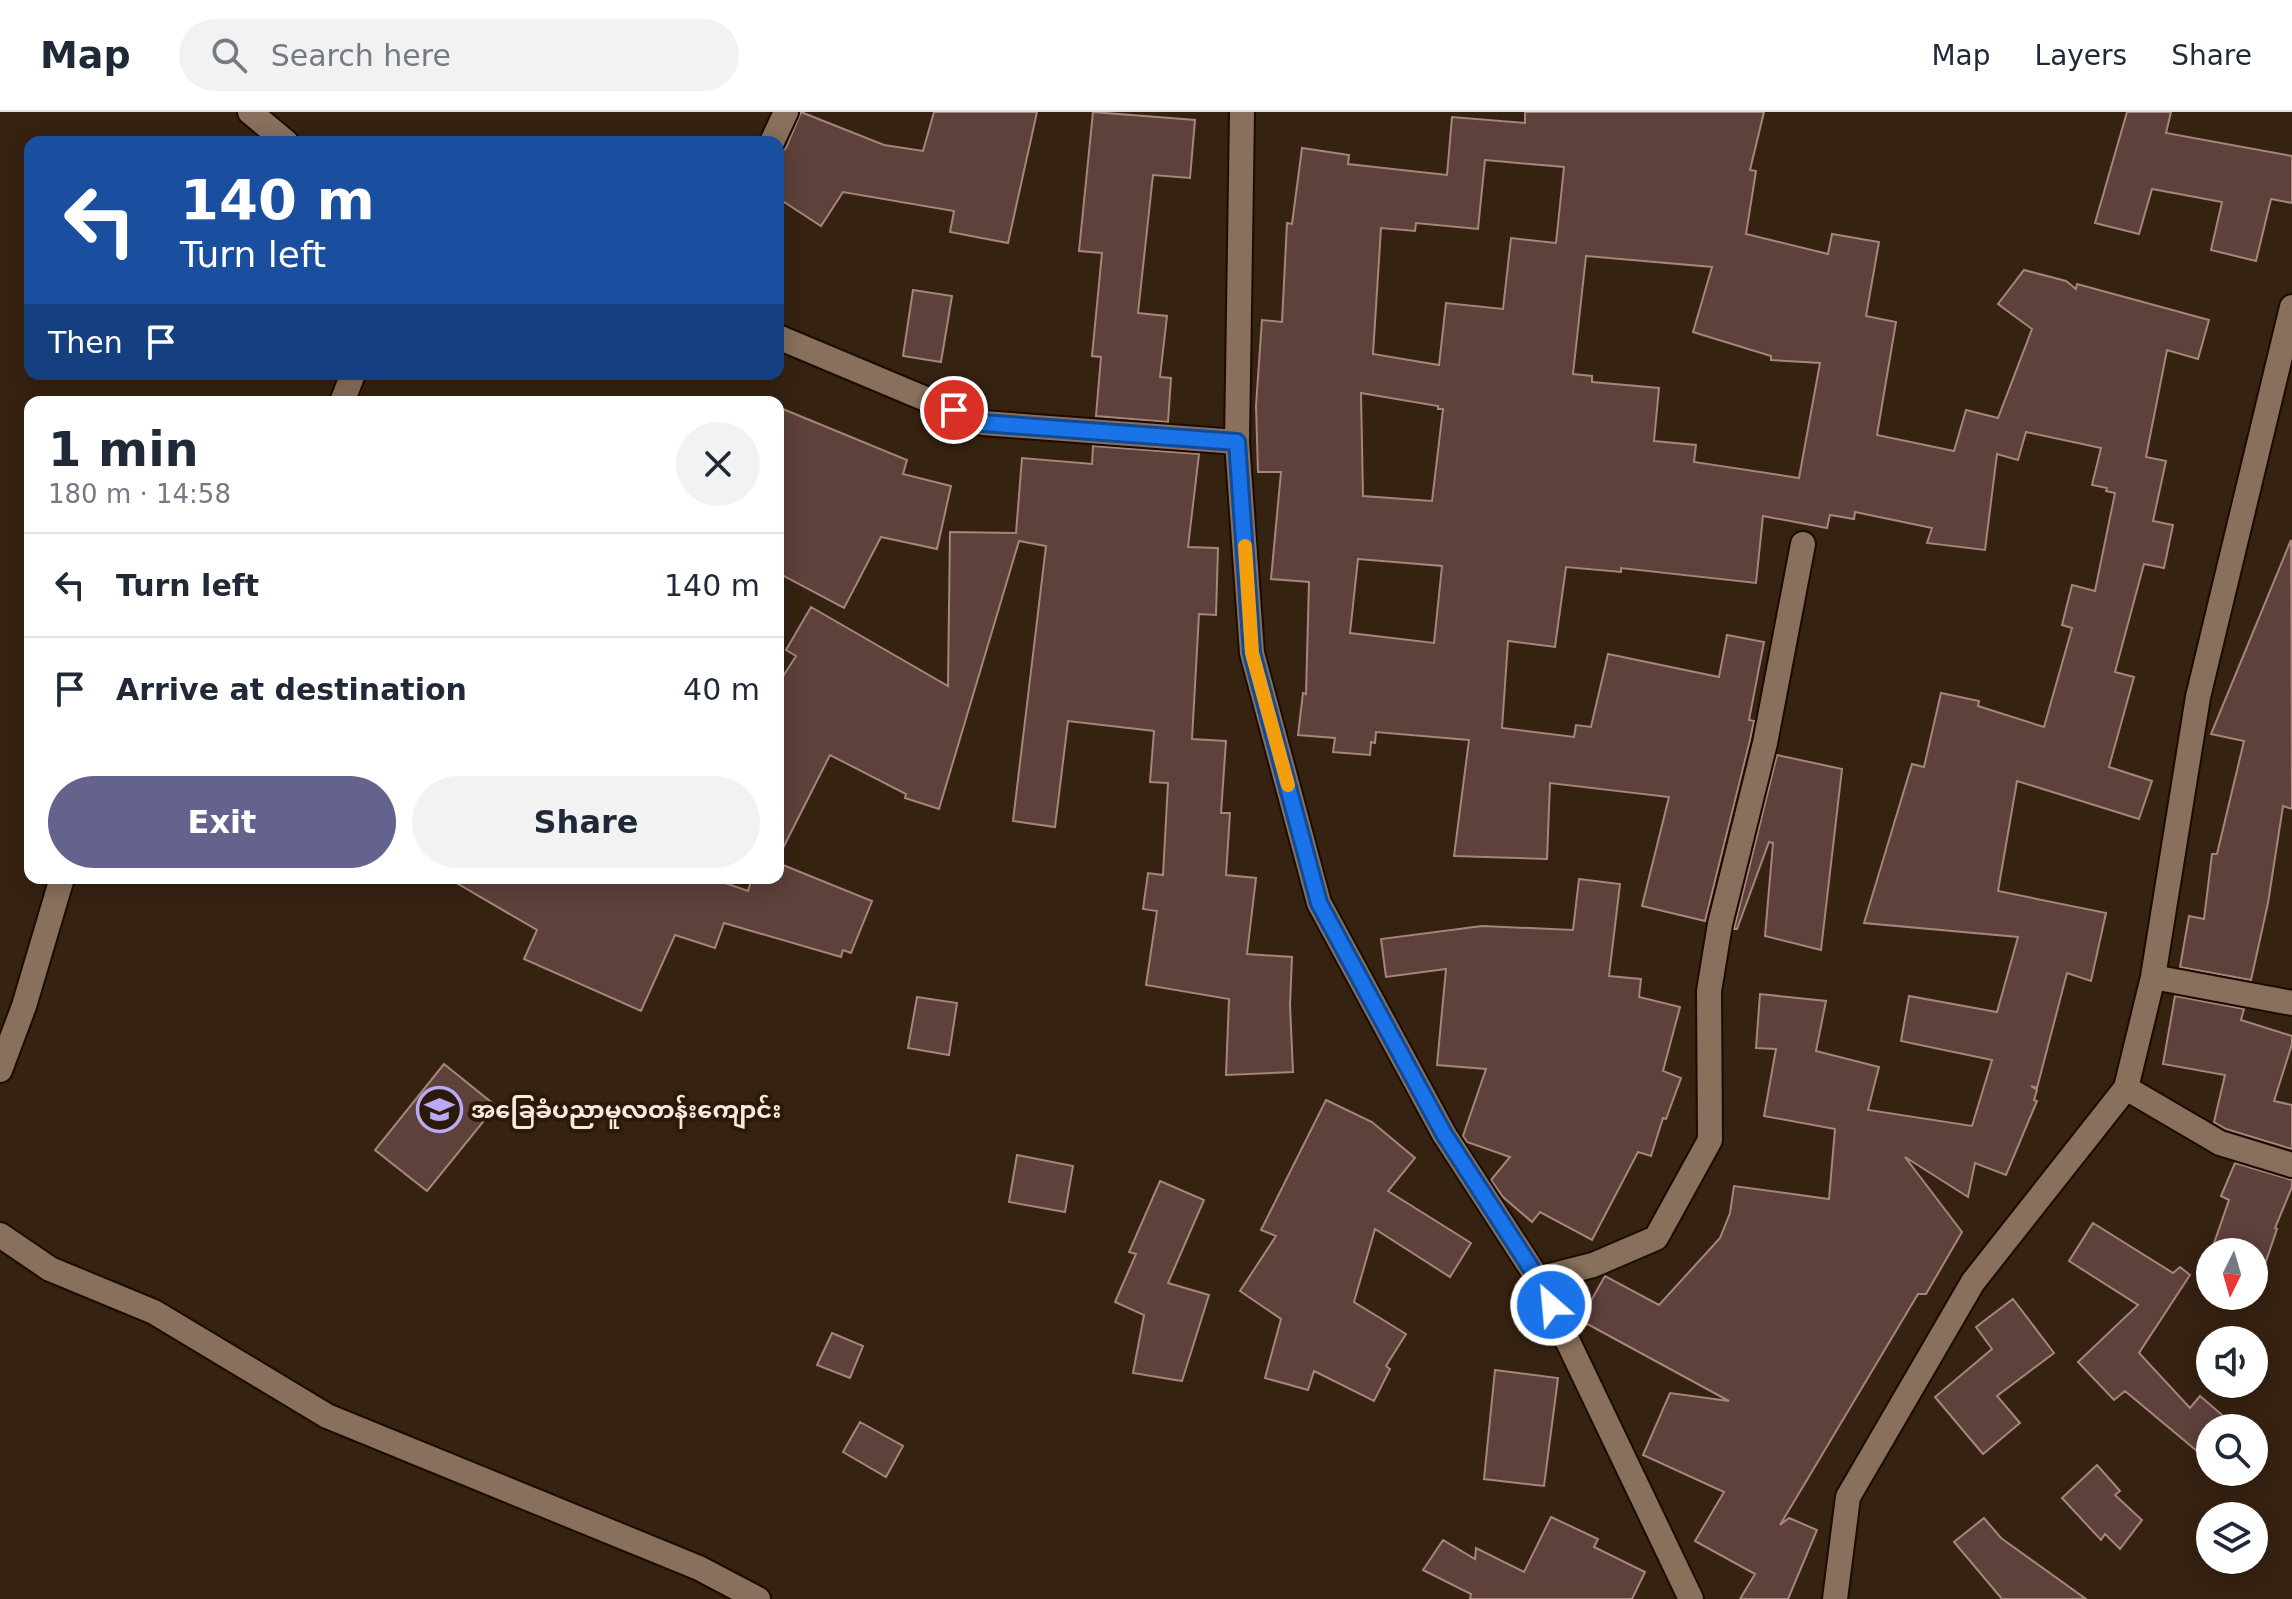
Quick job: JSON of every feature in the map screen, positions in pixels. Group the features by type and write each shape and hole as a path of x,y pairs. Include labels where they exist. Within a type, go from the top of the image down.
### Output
{"street":[{"path":"250,112 279,136"},
{"path":"775,136 786,112"},
{"path":"1242,112 1237,442 1252,653 1319,903 1444,1134 1538,1279 1691,1599"},
{"path":"1835,1599 1848,1497 1973,1282 2126,1088 2153,977 2198,697 2292,307"},
{"path":"784,340 983,423 1237,442"},
{"path":"1538,1279 1593,1265 1656,1238 1710,1140 1709,991 1720,924 1765,743 1803,544"},
{"path":"0,1070 24,1006 60,884"},
{"path":"2153,977 2292,1003"},
{"path":"2126,1088 2220,1143 2292,1165"},
{"path":"0,1235 50,1269 154,1312 327,1416 699,1568 758,1599"}],"building":[{"path":"801,112 884,145 923,151 934,112 1037,112 1008,243 950,232 954,211 843,192 821,226 784,202 786,148"},
{"path":"1093,112 1195,120 1190,178 1153,175 1138,313 1167,316 1160,377 1171,378 1168,422 1096,416 1101,357 1092,356 1102,253 1079,251"},
{"path":"1525,112 1764,112 1750,170 1756,171 1746,234 1828,254 1832,234 1879,242 1866,316 1896,322 1877,435 1954,451 1966,410 1998,418 2032,329 1998,304 2024,270 2066,281 2076,289 2077,284 2209,320 2198,359 2167,350 2146,457 2166,461 2153,521 2173,525 2164,568 2144,564 2115,672 2134,677 2109,767 2152,781 2139,819 2017,781 1998,891 2106,913 2091,981 2067,973 2037,1088 2031,1086 2037,1090 2034,1100 2037,1101 2006,1175 1975,1163 1968,1197 1905,1157 1962,1232 1926,1294 1918,1294 1780,1525 1789,1518 1817,1530 1788,1599 1740,1599 1755,1574 1695,1541 1724,1492 1643,1455 1670,1393 1729,1401 1580,1320 1605,1276 1659,1305 1720,1238 1730,1213 1734,1186 1829,1199 1835,1129 1764,1116 1776,1049 1756,1048 1760,994 1826,1001 1816,1051 1879,1067 1868,1110 1972,1126 1992,1060 1901,1041 1909,996 1997,1012 2018,937 1864,923 1912,764 1924,767 1941,693 1979,701 1978,706 2044,727 2072,628 2062,625 2072,585 2095,591 2115,493 2092,485 2101,448 2026,432 2018,460 1997,454 1985,550 1927,543 1932,528 1855,512 1854,519 1830,515 1827,528 1763,516 1756,583 1621,568 1621,572 1566,567 1555,647 1508,641 1502,728 1574,737 1576,725 1591,727 1608,654 1719,677 1727,635 1764,642 1749,720 1754,721 1750,740 1705,921 1642,906 1669,797 1550,783 1547,859 1454,856 1469,740 1376,732 1370,755 1333,752 1335,738 1298,735 1303,693 1306,694 1309,582 1271,579 1281,472 1258,472 1256,406 1262,320 1282,322 1287,223 1292,224 1302,148 1349,155 1348,164 1447,175 1452,117 1525,123","holes":["1485,160 1564,167 1556,243 1511,238 1503,309 1446,303 1439,365 1373,354 1381,228 1415,231 1416,223 1478,229","1586,256 1712,267 1693,332 1771,356 1771,360 1820,363 1799,478 1694,462 1696,445 1654,441 1659,388 1592,382 1592,376 1573,374","1361,393 1443,409 1432,501 1363,496","1358,559 1442,566 1434,643 1350,633"]},
{"path":"2127,112 2171,112 2166,133 2292,156 2292,203 2271,199 2256,261 2211,250 2222,202 2152,189 2139,234 2095,223"},
{"path":"913,290 952,296 941,362 903,356"},
{"path":"784,409 907,460 903,474 951,486 937,549 881,537 844,608 784,576"},
{"path":"1093,446 1199,454 1188,547 1218,548 1216,615 1199,614 1192,739 1226,741 1221,813 1230,813 1226,875 1256,878 1247,954 1292,957 1290,1005 1293,1072 1226,1075 1229,999 1146,985 1157,911 1143,909 1148,873 1163,875 1168,783 1150,782 1154,731 1068,721 1055,827 1013,821 1046,546 1019,541 939,809 905,798 906,794 830,755 784,846 784,675 796,656 786,650 811,607 948,686 950,532 1016,533 1022,458 1092,464"},
{"path":"2291,540 2292,809 2283,806 2268,903 2251,980 2180,967 2189,916 2204,919 2212,854 2217,854 2244,741 2211,734"},
{"path":"1777,755 1842,769 1821,950 1765,936 1773,843 1769,842 1737,929 1734,929"},
{"path":"784,865 872,901 851,953 843,950 841,957 724,923 715,948 675,935 641,1011 524,959 537,930 458,884 728,884 748,891 750,884 784,884"},
{"path":"1579,879 1620,884 1609,976 1641,979 1639,997 1680,1007 1663,1071 1681,1078 1666,1119 1663,1118 1651,1156 1638,1152 1592,1240 1540,1212 1532,1222 1503,1197 1491,1180 1510,1157 1467,1142 1463,1136 1486,1069 1437,1065 1446,969 1386,977 1381,939 1482,926 1573,930"},
{"path":"2175,996 2244,1009 2241,1020 2292,1036 2274,1101 2292,1105 2292,1149 2226,1129 2214,1122 2225,1075 2163,1064"},
{"path":"917,997 957,1003 949,1055 908,1048"},
{"path":"444,1064 496,1106 427,1191 375,1150"},
{"path":"1326,1100 1372,1122 1415,1158 1388,1191 1471,1243 1450,1277 1375,1229 1354,1302 1406,1334 1386,1366 1390,1369 1374,1401 1314,1371 1308,1390 1265,1378 1281,1319 1240,1291 1276,1236 1261,1230"},
{"path":"1017,1155 1073,1166 1065,1212 1009,1202"},
{"path":"2235,1163 2292,1180 2268,1255 2268,1238 2216,1238 2229,1200 2221,1196"},
{"path":"1160,1181 1204,1200 1168,1283 1209,1295 1182,1381 1133,1373 1144,1315 1115,1302 1136,1254 1129,1252"},
{"path":"2093,1223 2173,1273 2180,1267 2190,1275 2139,1353 2190,1408 2198,1398 2202,1398 2221,1414 2196,1414 2196,1450 2125,1391 2114,1400 2078,1362 2138,1305 2069,1261"},
{"path":"2013,1299 2054,1353 1997,1396 2020,1423 1983,1454 1935,1397 1992,1349 1976,1327"},
{"path":"832,1333 863,1346 850,1378 817,1365"},
{"path":"1495,1370 1558,1378 1544,1486 1484,1479"},
{"path":"860,1422 903,1446 886,1477 843,1452"},
{"path":"2097,1465 2120,1491 2115,1495 2142,1520 2120,1549 2105,1534 2101,1540 2062,1498"},
{"path":"1551,1517 1598,1539 1594,1547 1645,1572 1632,1599 1470,1599 1471,1594 1423,1570 1443,1540 1475,1559 1476,1548 1524,1572"},
{"path":"1984,1518 2001,1538 2086,1599 2002,1599 1954,1542"}],"slow traffic":[{"path":"1245,546 1252,653 1288,785"}],"place":[{"name":"အခြေခံပညာမူလတန်းကျောင်း","path":"440,1110"}],"route":[{"path":"954,410 983,423 1237,442 1252,653 1319,903 1444,1134 1538,1279 1551,1305"}]}
